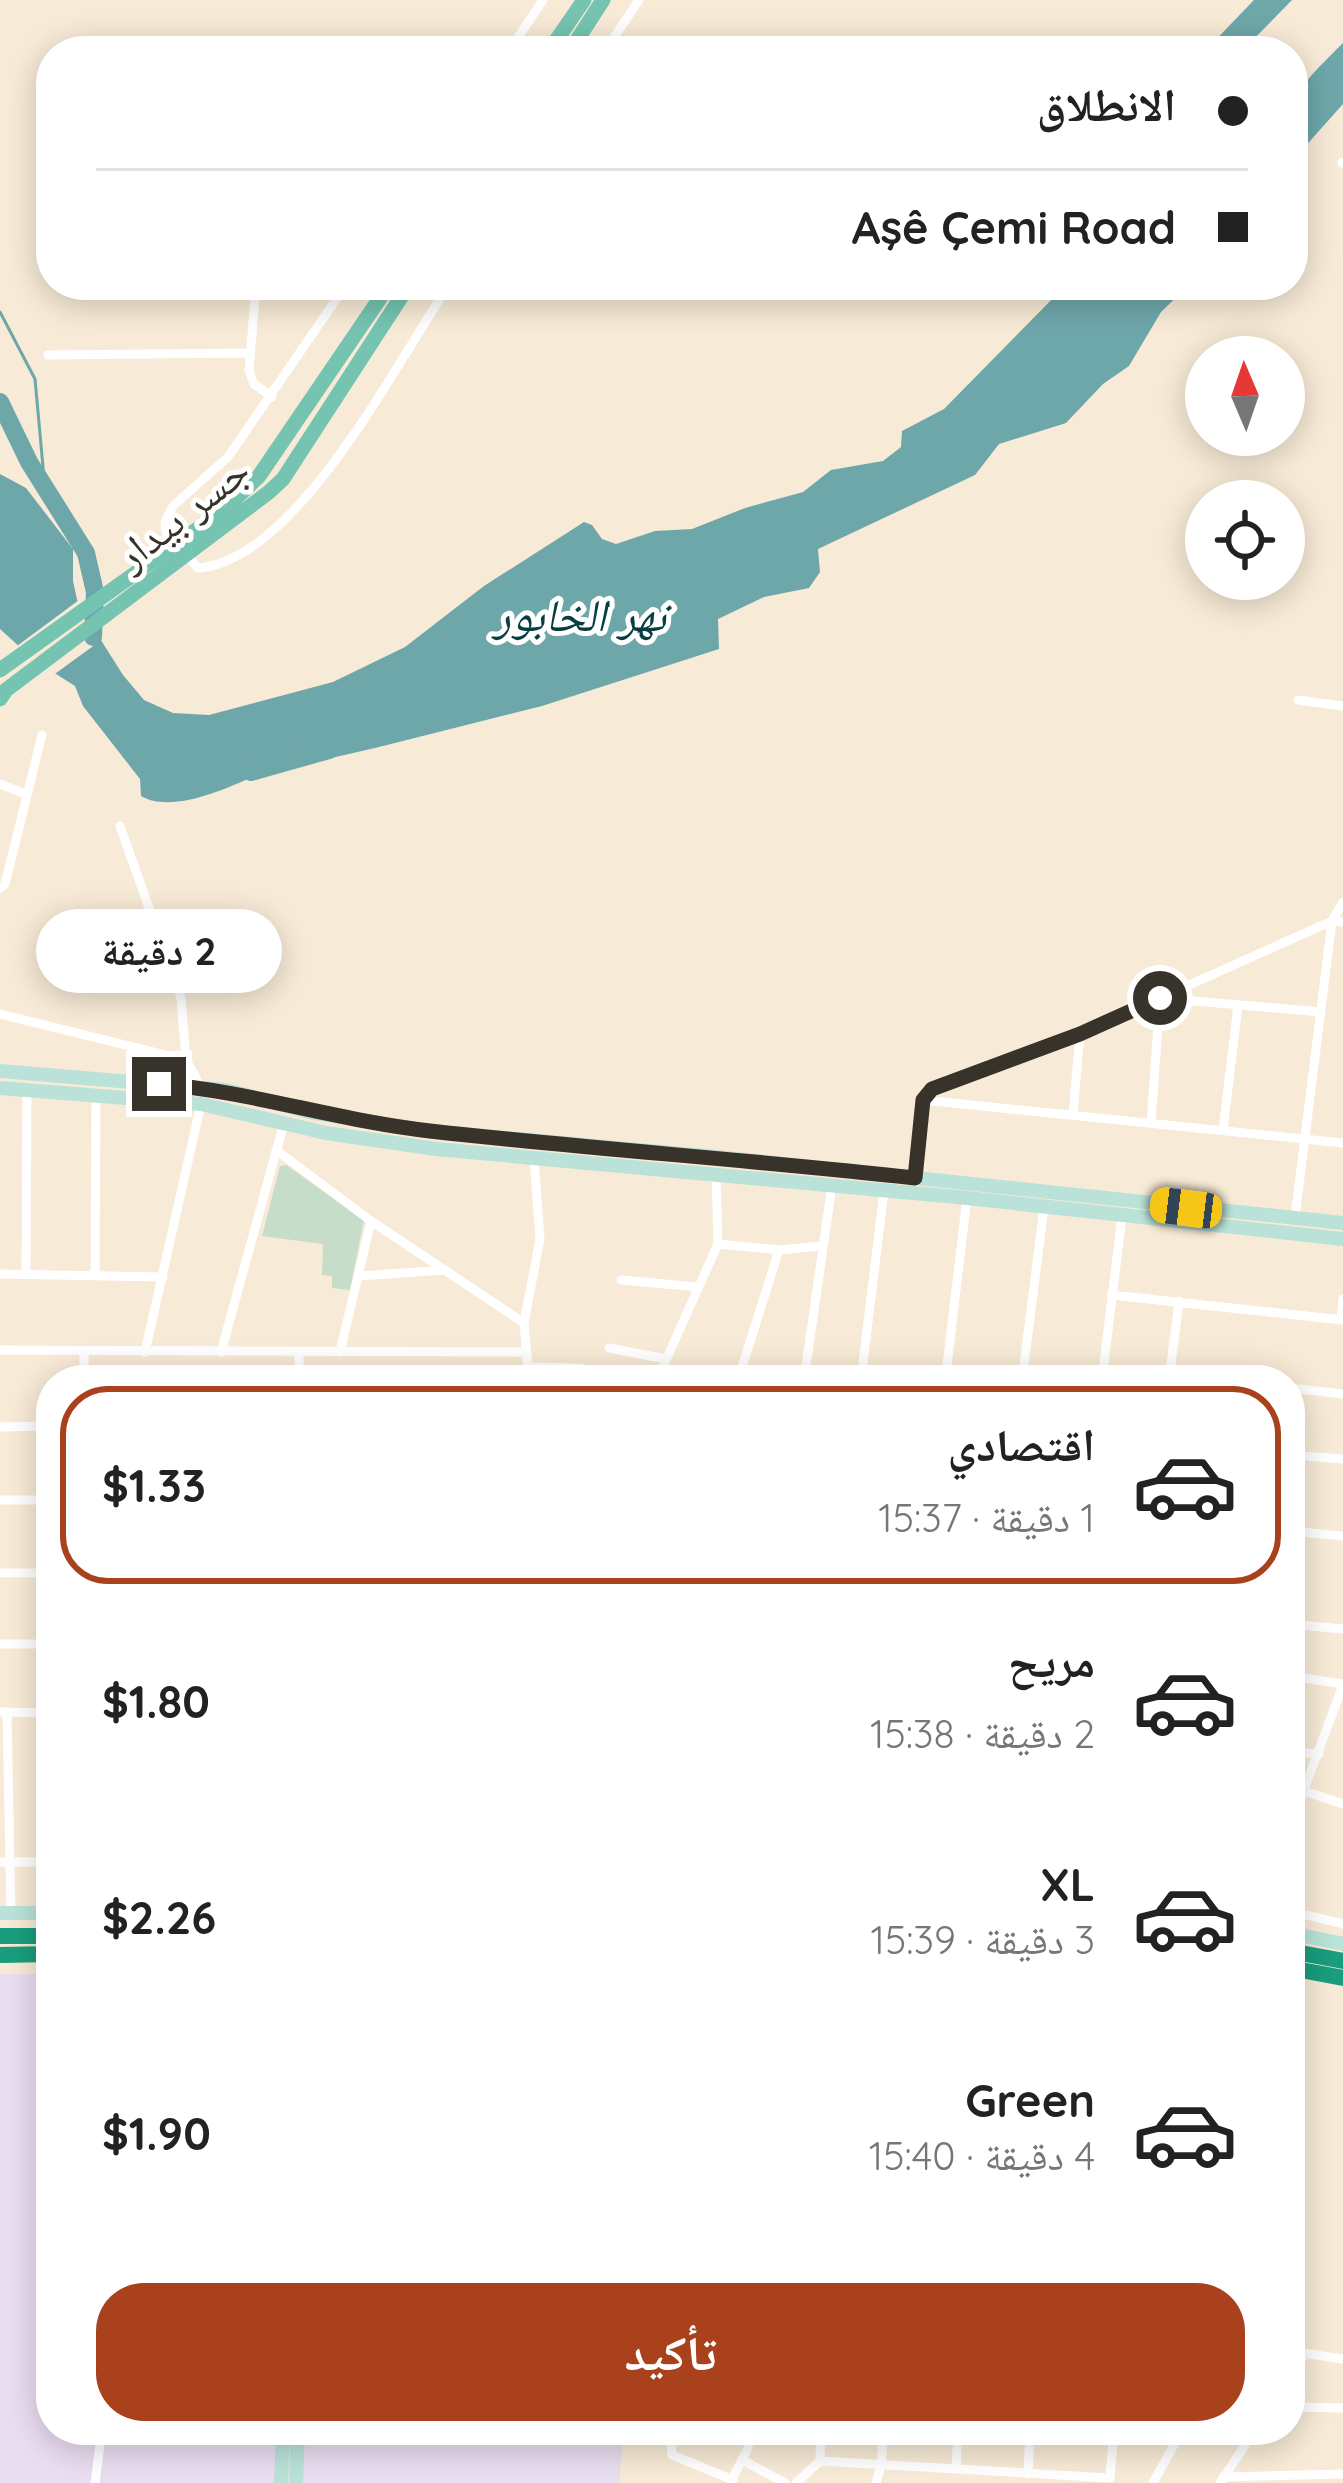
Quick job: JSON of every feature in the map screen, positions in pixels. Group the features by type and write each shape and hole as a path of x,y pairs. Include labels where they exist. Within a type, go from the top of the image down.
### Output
{"highway":[{"path":"0,1936 36,1936"},
{"path":"0,1954 36,1954"},
{"path":"1305,1954 1343,1961"},
{"path":"1305,1971 1343,1978"}],"main road":[{"path":"559,36 584,0"},
{"path":"580,36 604,0"},
{"name":"جسر بيدار","path":"0,670 224,510 260,476 379,300"},
{"name":"جسر بيدار","path":"0,699 283,479 399,300"},
{"path":"0,1071 201,1095 428,1131 1343,1223"},
{"path":"0,1088 96,1095 201,1095 326,1133 533,1159 967,1198 1343,1239"},
{"path":"1305,1936 1343,1944"},
{"path":"280,2483 282,2445"},
{"path":"296,2483 297,2445"}],"street":[{"path":"519,36 543,0"},
{"path":"615,36 639,0"},
{"path":"255,300 252,380 272,397"},
{"path":"336,300 228,457 169,512 166,532 198,568 212,567 259,542 292,514 340,453 439,300"},
{"path":"48,355 250,353"},
{"path":"1298,700 1343,706"},
{"path":"1,888 42,735"},
{"path":"0,784 25,794"},
{"path":"120,826 185,1017 186,1060 201,1095 145,1352"},
{"path":"1294,1217 1321,1012 1343,902"},
{"path":"915,1178 923,1100 936,1086 1080,1034 1337,922"},
{"path":"54,946 170,975"},
{"path":"1160,998 1321,1012"},
{"path":"1151,1122 1160,998"},
{"path":"1222,1130 1238,1005"},
{"path":"0,1014 186,1060"},
{"path":"1073,1114 1080,1034"},
{"path":"26,1274 27,1089"},
{"path":"95,1275 96,1095"},
{"path":"923,1100 1343,1143"},
{"path":"221,1352 284,1123"},
{"path":"276,1150 370,1221 524,1323"},
{"path":"528,1365 524,1323 540,1239 533,1159"},
{"path":"663,1365 718,1244 716,1175"},
{"path":"806,1365 832,1186"},
{"path":"863,1365 884,1191"},
{"path":"947,1365 967,1198"},
{"path":"1024,1365 1044,1208"},
{"path":"1104,1365 1122,1216"},
{"path":"340,1352 370,1221"},
{"path":"718,1244 779,1250 822,1246"},
{"path":"744,1365 779,1250"},
{"path":"359,1276 445,1270"},
{"path":"0,1274 163,1277"},
{"path":"621,1280 698,1287"},
{"path":"1111,1295 1342,1320 1343,1299"},
{"path":"1171,1365 1179,1301"},
{"path":"609,1348 666,1359"},
{"path":"0,1350 527,1352"},
{"path":"84,1352 84,1365"},
{"path":"299,1352 299,1365"},
{"path":"1305,1390 1343,1394"},
{"path":"0,1427 36,1426"},
{"path":"1305,1456 1343,1459"},
{"path":"0,1500 36,1500"},
{"path":"1305,1532 1343,1536"},
{"path":"0,1574 36,1573"},
{"path":"1305,1625 1343,1629"},
{"path":"0,1644 36,1644"},
{"path":"1305,1679 1343,1685 1305,1788"},
{"path":"6,1913 3,1712 36,1713"},
{"path":"1305,1753 1318,1754"},
{"path":"1305,1791 1343,1804"},
{"path":"5,1862 36,1862"},
{"path":"1305,1915 1343,1924"},
{"path":"1305,2354 1343,2359"},
{"path":"1305,2408 1343,2408"},
{"path":"95,2483 100,2445"},
{"path":"671,2445 672,2456 732,2482 747,2445"},
{"path":"796,2483 820,2461 821,2445"},
{"path":"876,2483 883,2445"},
{"path":"956,2469 957,2445"},
{"path":"1028,2474 1029,2445"},
{"path":"820,2461 1110,2480 1113,2445"},
{"path":"1153,2483 1174,2445"},
{"path":"1221,2480 1245,2445"},
{"path":"744,2461 785,2483"},
{"path":"1221,2480 1343,2474"}],"shaded area":[{"path":"0,1974 36,1974 36,2445 623,2445 619,2483 0,2483"}],"green space":[{"path":"286,1165 364,1220 350,1290 332,1288 332,1276 322,1275 323,1244 262,1236 280,1166"}],"water":[{"path":"1254,0 1292,0 1257,36 1219,36"},
{"path":"1343,43 1343,104 1308,143 1308,79"},
{"name":"نهر الخابور","path":"1051,300 1173,300 1161,312 1129,366 1103,384 1066,423 999,444 975,475 818,549 820,572 809,588 764,597 718,619 719,649 542,706 318,761 299,753 198,798 157,802 141,796 140,779 83,706 75,686 34,660 0,629 0,474 26,488 73,549 78,604 144,700 173,713 209,715 333,682 405,647 484,586 584,522 602,539 616,544 655,531 692,529 803,492 831,470 883,461 901,447 902,431 944,409"}],"pier":[{"path":"83,597 107,636 52,676 13,649"}],"waterway":[{"path":"0,312 35,379 45,489"},
{"name":"نهر الخابور","path":"0,402 29,462 86,553 95,592 93,637"},
{"name":"نهر الخابور","path":"251,772 329,750"}],"route":[{"path":"159,1084 226,1090 310,1112 428,1131 915,1178 923,1100 932,1089 1080,1034 1160,998"}]}
